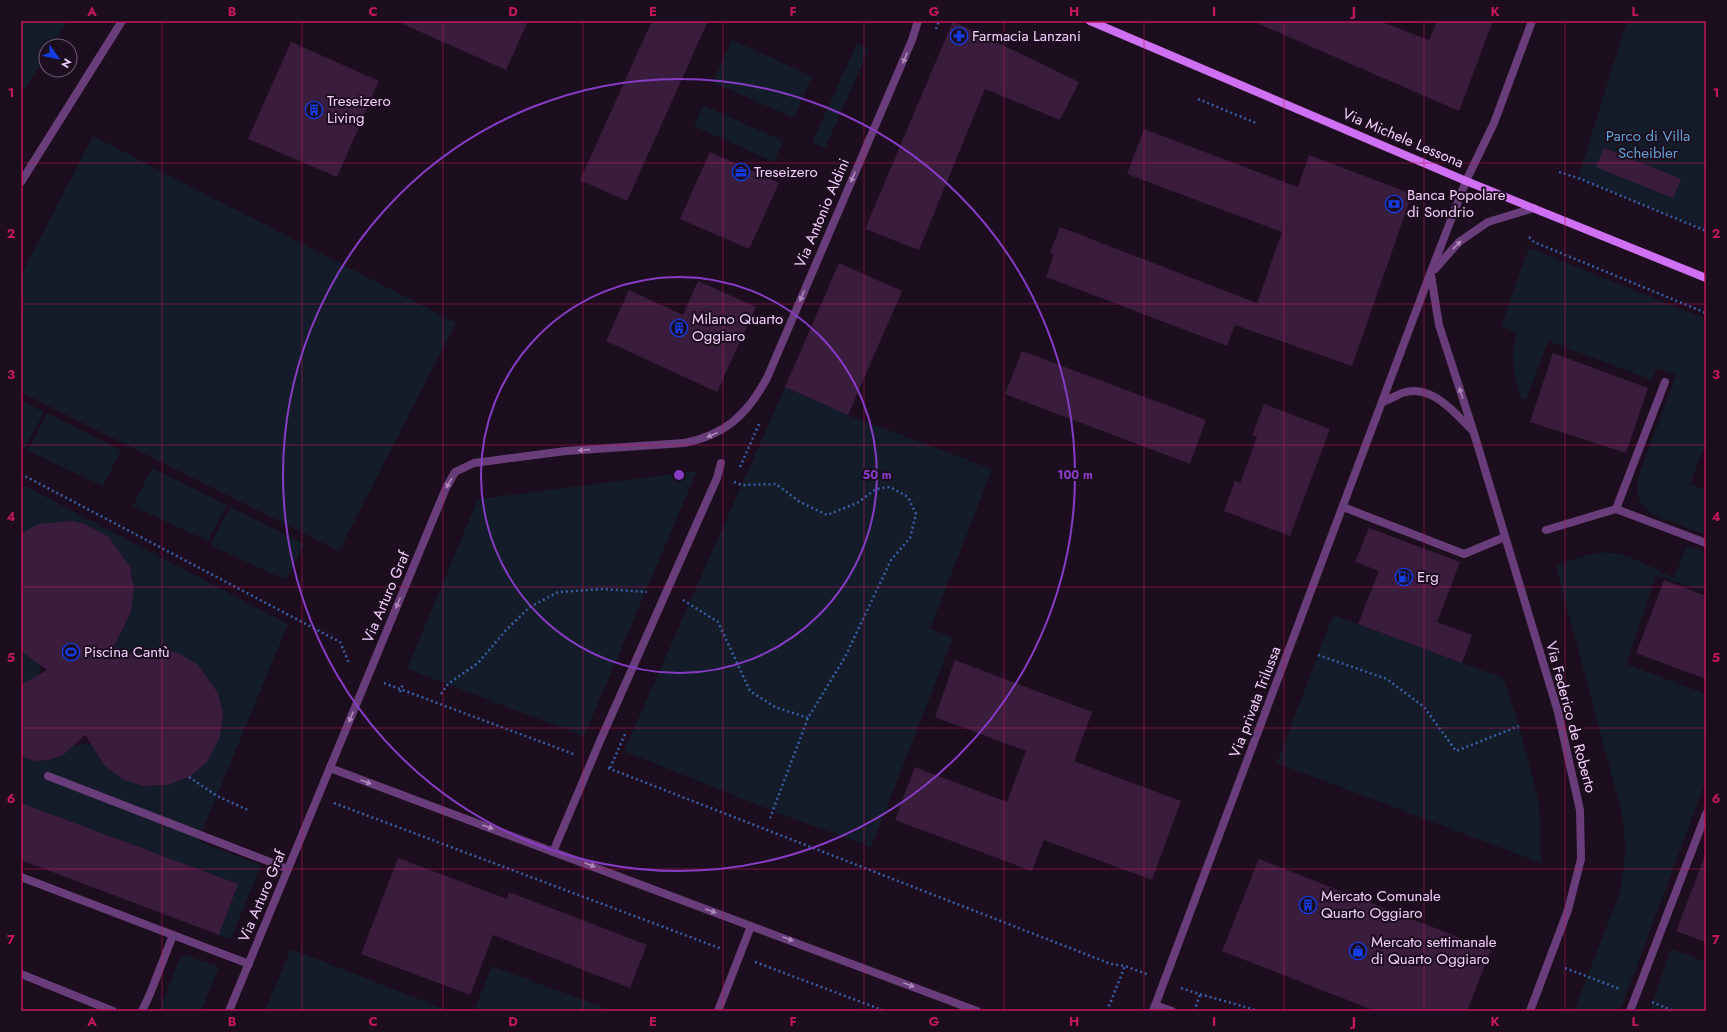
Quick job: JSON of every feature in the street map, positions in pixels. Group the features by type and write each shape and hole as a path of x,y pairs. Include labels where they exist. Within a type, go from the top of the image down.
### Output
{"street":[{"path":"21,182 122,21"},
{"name":"Via Antonio Aldini","path":"744,413 758,395 767,378 912,40 918,21"},
{"name":"Via Michele Lessona","path":"1090,21 1466,180 1706,278"},
{"path":"1383,402 1466,180 1490,134 1532,21"},
{"path":"1430,274 1459,242 1488,222 1534,208"},
{"name":"Via Federico de Roberto","path":"1430,274 1440,325 1558,712 1580,810 1581,859 1568,910 1530,1011"},
{"path":"1616,508 1665,382"},
{"path":"1383,402 1404,392 1425,392 1442,402 1473,430"},
{"name":"Via privata Trilussa","path":"1154,1008 1383,402"},
{"name":"Via Arturo Graf","path":"229,1011 446,488 455,472 474,463 566,452 684,443 702,439 718,432 744,413"},
{"path":"553,852 717,478 721,463"},
{"path":"1343,507 1464,554 1505,537"},
{"path":"1546,530 1616,508 1706,543"},
{"path":"330,768 977,1011"},
{"path":"48,776 288,869"},
{"path":"1630,1011 1706,814"},
{"path":"21,877 249,964"},
{"path":"718,1011 751,926"},
{"path":"142,1011 173,935"},
{"path":"21,974 113,1011"},
{"path":"1154,1008 1172,1011"}],"path":[{"path":"1198,99 1256,123"},
{"path":"1559,172 1578,178 1706,231"},
{"path":"1529,238 1534,242 1706,313"},
{"path":"21,474 340,642 348,663"},
{"path":"742,485 776,484 800,502 827,515 857,503 876,489 890,487 908,497 916,514 910,538 891,560 845,657 808,718 770,818"},
{"path":"441,694 448,684 478,663 507,629 530,607 558,592 603,589 645,591 665,594"},
{"path":"689,604 718,622 750,691 776,707 808,718"},
{"path":"1318,655 1387,679 1424,706 1456,751 1519,726"},
{"path":"400,691 403,684"},
{"path":"391,686 400,691 577,756"},
{"path":"610,768 1111,964 1125,966 1107,1011"},
{"path":"189,777 217,796 248,810"},
{"path":"342,806 729,952"},
{"path":"748,959 885,1011"},
{"path":"1548,962 1674,1011"},
{"path":"1194,1011 1200,995 1235,1003 1257,1011"}],"green space":[{"path":"21,21 68,21 57,38 38,38 38,68 21,95"},
{"name":"Parco di Villa Scheibler","path":"1627,21 1706,21 1706,230 1578,178"},
{"path":"732,40 812,76 794,118 713,82"},
{"path":"857,43 869,49 825,148 812,143"},
{"path":"703,105 783,141 774,162 694,126"},
{"path":"93,136 456,323 339,551 21,392 21,275"},
{"path":"1529,248 1706,319 1706,442 1690,484 1706,490 1706,535 1654,515 1643,506 1638,494 1639,475 1676,375 1657,368 1652,380 1548,341 1526,400 1520,397 1513,357 1517,333 1501,326"},
{"path":"785,387 848,415 992,469 930,629 953,638 871,847 773,811 624,751"},
{"path":"21,401 44,412 25,448 21,446"},
{"path":"47,413 121,450 103,486 28,451"},
{"path":"152,468 227,505 208,541 133,506"},
{"path":"697,471 584,736 407,669 478,499"},
{"path":"21,484 288,624 198,841 261,865 231,939 219,935 238,884 21,803 21,756 34,761 49,760 63,755 73,745 91,744 144,786 168,785 189,777 223,713 218,693 198,665 164,650 131,653 123,658 112,644 118,638 131,612 134,588 130,567 109,537 87,525 73,521 21,534"},
{"path":"230,507 304,544 286,580 210,545"},
{"path":"1687,545 1706,552 1706,592 1656,575 1626,664 1706,694 1706,780 1620,1011 1574,1011 1620,892 1626,850 1622,814 1556,566 1591,554 1606,552 1637,560 1674,578"},
{"path":"1333,615 1503,678 1519,726 1539,802 1541,863 1277,763"},
{"path":"21,651 42,661 38,680 21,685"},
{"path":"291,949 449,1011 265,1011"},
{"path":"1671,949 1706,962 1706,1011 1650,1011"},
{"path":"185,955 219,967 201,1011 159,1011 180,958"},
{"path":"492,966 613,1011 474,1011"}],"building":[{"path":"396,21 528,21 506,70"},
{"path":"652,21 708,21 627,201 580,180"},
{"path":"953,21 1079,82 1060,120 985,89 919,250 865,229"},
{"path":"1252,21 1379,21 1429,40 1437,21 1493,21 1459,111"},
{"name":"Treseizero Living","path":"291,42 379,81 337,177 248,139"},
{"path":"1144,129 1298,187 1309,155 1412,194 1352,366 1235,325 1227,346 1046,277 1054,255 1050,253 1060,227 1257,303 1282,232 1127,174"},
{"path":"1604,148 1681,179 1673,198 1596,167"},
{"path":"710,152 779,183 749,249 680,219"},
{"path":"839,263 902,291 848,415 785,387"},
{"name":"Milano Quarto Oggiaro","path":"698,281 756,307 717,392 606,341 629,290 683,315"},
{"path":"1022,351 1206,420 1190,464 1005,394"},
{"path":"1553,353 1648,388 1626,453 1530,422"},
{"path":"1264,404 1330,429 1290,536 1224,511 1235,481 1240,483 1257,437 1252,435"},
{"name":"Piscina Cantù","path":"73,521 87,525 109,537 130,567 134,588 131,612 109,656 165,650 178,653 198,665 218,693 223,713 220,737 207,762 189,777 168,785 144,786 124,780 105,766 85,735 63,755 49,760 34,761 21,756 21,685 47,670 21,651 21,534 38,524"},
{"path":"1369,528 1460,562 1437,622 1472,635 1462,663 1358,624 1379,571 1355,562"},
{"path":"1664,580 1706,596 1706,679 1636,653"},
{"path":"955,660 1092,712 1074,761 1181,801 1152,880 1044,840 1032,871 895,820 915,767 1007,802 1026,751 935,717"},
{"path":"21,803 238,884 219,935 21,860"},
{"path":"1705,856 1706,857 1706,942 1676,931"},
{"path":"398,858 507,899 509,892 647,945 630,988 493,935 470,995 361,954"},
{"name":"Mercato Comunale Quarto Oggiaro","path":"1259,859 1491,950 1467,1011 1375,1011 1222,951"}],"place":[{"name":"Farmacia Lanzani","path":"959,36"},
{"name":"Treseizero Living","path":"314,110"},
{"name":"Treseizero","path":"741,172"},
{"name":"Banca Popolare di Sondrio","path":"1394,204"},
{"name":"Milano Quarto Oggiaro","path":"679,328"},
{"name":"Erg","path":"1404,577"},
{"name":"Piscina Cantù","path":"71,652"},
{"name":"Mercato Comunale Quarto Oggiaro","path":"1308,905"},
{"name":"Mercato settimanale di Quarto Oggiaro","path":"1358,951"}]}
